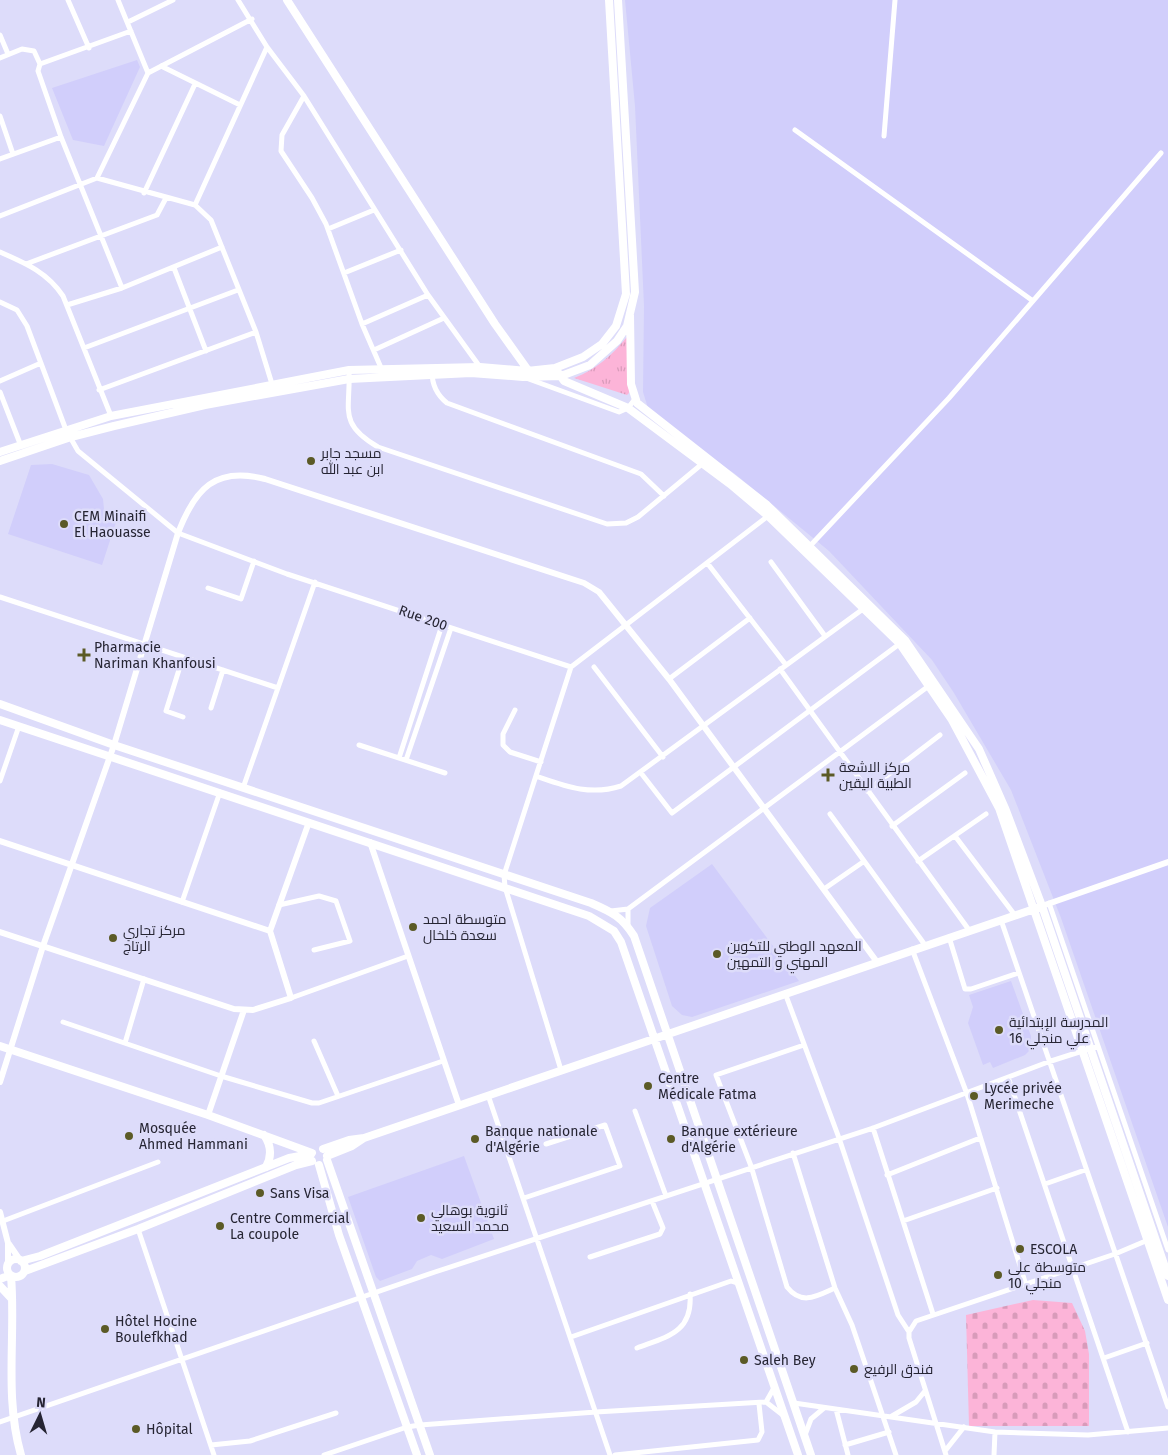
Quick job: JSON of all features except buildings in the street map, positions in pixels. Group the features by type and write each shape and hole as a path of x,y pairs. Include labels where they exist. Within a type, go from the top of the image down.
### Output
{"main road":[{"path":"287,0 525,374"},
{"path":"0,460 110,416 272,384 382,370 525,374 555,368 584,357 602,344 616,326 625,300 619,146 609,0"},
{"path":"618,0 635,284 630,315 630,384 635,399 645,411 767,505 810,546 902,642 979,750 1005,808 1095,1047 1168,1276"},
{"path":"0,452 69,433 349,374 432,372 480,367 535,377 561,376 590,366 605,354 622,334 630,315"},
{"path":"555,368 564,381 628,408 768,516 863,609 902,642"},
{"path":"0,704 114,745 504,874 611,912 625,921 634,936 668,1033 811,1455"},
{"path":"0,720 505,887 589,916 614,931 622,942 735,1271 736,1282 775,1386 798,1455"},
{"path":"0,1279 23,1273 313,1158 326,1155 349,1140 364,1138 1042,906"},
{"path":"1042,906 1083,1051 1168,1300"},
{"path":"0,1046 264,1135 313,1158"},
{"path":"264,1135 269,1144 270,1153 266,1167"},
{"path":"417,1455 313,1158 316,1149 326,1155 430,1455"},
{"path":"21,1455 12,1418 10,1392 13,1303 11,1276 5,1266 13,1260 40,1256 293,1156 313,1158"},
{"path":"13,1303 25,1265 20,1260"},
{"path":"0,1286 13,1303"}],"street":[{"path":"68,0 89,48"},
{"path":"118,0 148,73"},
{"path":"128,22 173,0"},
{"path":"238,0 252,19 267,47 304,96 428,295 480,367"},
{"path":"884,136 896,0"},
{"path":"97,178 148,73 252,19"},
{"path":"40,64 89,48 131,31"},
{"path":"0,35 8,54"},
{"path":"195,205 267,47"},
{"path":"0,58 22,49 34,51 40,64 38,71 61,136 122,288"},
{"path":"161,66 240,105"},
{"path":"144,193 195,84"},
{"path":"304,96 282,135 281,151 312,198 328,229 362,324 382,370"},
{"path":"0,116 14,154"},
{"path":"795,130 1033,301"},
{"path":"0,159 61,136"},
{"path":"810,546 949,398 1161,153"},
{"path":"0,216 97,178 144,193 195,205 211,220 256,332 272,384"},
{"path":"26,264 101,234 157,215 166,198"},
{"path":"328,229 374,210"},
{"path":"68,305 122,288 222,247"},
{"path":"344,273 401,250"},
{"path":"0,252 26,264 49,278 68,305 110,416"},
{"path":"174,268 206,351"},
{"path":"84,348 238,290"},
{"path":"362,324 428,295"},
{"name":"Rue 200","path":"0,302 16,310 22,316 69,433 78,450 178,533 315,582 570,667"},
{"path":"374,350 444,318"},
{"path":"99,390 256,332"},
{"path":"0,381 42,363"},
{"path":"432,372 439,396 447,403 641,474 664,496"},
{"path":"349,374 347,402 350,420 364,439 378,447 607,524 626,522 638,517 702,464"},
{"path":"525,374 616,412 622,412 628,408 635,399"},
{"path":"0,392 21,446"},
{"path":"0,1082 43,946 114,745 178,533 187,509 205,488 229,475 252,475 584,583 606,598 669,679 703,728 877,962"},
{"path":"562,1070 505,887 504,874 570,667 708,564 768,516"},
{"path":"208,588 241,599 254,561"},
{"path":"771,562 826,636"},
{"path":"708,564 786,665"},
{"path":"243,788 315,582"},
{"path":"0,598 278,688"},
{"path":"536,776 570,788 599,792 621,786 642,773 863,609"},
{"path":"669,679 750,618"},
{"path":"398,758 442,625"},
{"path":"406,760 451,628"},
{"path":"642,773 672,813 902,642"},
{"path":"183,657 166,711 183,717"},
{"path":"594,667 663,757"},
{"path":"780,669 969,930"},
{"path":"211,708 223,670"},
{"path":"611,912 628,909 932,684"},
{"path":"515,710 503,734 503,745 510,752 540,762"},
{"path":"0,781 19,726"},
{"path":"867,791 940,735"},
{"path":"360,745 445,773"},
{"path":"892,826 965,773"},
{"path":"182,902 220,792"},
{"path":"830,814 925,945"},
{"path":"918,861 986,814"},
{"path":"290,998 270,931 309,822"},
{"path":"954,836 1014,914"},
{"path":"0,841 270,931"},
{"path":"370,842 459,1105"},
{"path":"824,889 863,862"},
{"path":"1042,906 1168,862"},
{"path":"279,905 319,896 336,901 350,940 314,950"},
{"path":"628,909 628,926"},
{"path":"1001,919 1048,1062 1168,1407"},
{"path":"0,932 234,1009 244,1010 253,1010 290,998 408,956"},
{"path":"949,937 965,989 972,989 1018,972"},
{"path":"912,950 967,1094 1025,1282"},
{"path":"125,1044 144,979"},
{"path":"785,993 839,1138 898,1315 909,1332 924,1391 946,1453"},
{"path":"208,1115 244,1010"},
{"path":"63,1022 221,1076 312,1103 443,1060"},
{"path":"314,1041 338,1096"},
{"path":"804,1044 716,1075 751,1166 787,1287 793,1295 801,1299 810,1299 835,1288"},
{"path":"0,1422 751,1166 873,1128 1048,1062 1095,1047 1168,1250"},
{"path":"1008,1077 1128,1432"},
{"path":"488,1095 610,1455"},
{"path":"635,1111 666,1196"},
{"path":"524,1198 620,1166 605,1125 546,1144"},
{"path":"873,1128 933,1314"},
{"path":"887,1175 980,1138"},
{"path":"793,1153 835,1288 852,1325 896,1455"},
{"path":"3,1221 158,1162"},
{"path":"1045,1184 1085,1170"},
{"path":"903,1221 997,1188"},
{"path":"590,1258 660,1234 663,1228 652,1201"},
{"path":"0,1212 8,1243 5,1266"},
{"path":"138,1229 214,1455"},
{"path":"909,1332 916,1321 933,1314 1025,1282 1115,1254 1148,1240"},
{"path":"8,1243 20,1260"},
{"path":"571,1336 690,1294 736,1282"},
{"path":"636,1348 676,1332 683,1326 689,1315 690,1294"},
{"path":"1104,1358 1147,1343"},
{"path":"324,1455 407,1427 420,1425 596,1412 759,1404 766,1402 775,1386"},
{"path":"892,1416 916,1402 924,1391"},
{"path":"766,1402 784,1417"},
{"path":"794,1403 883,1414 995,1432 1088,1435 1168,1428"},
{"path":"614,1455 758,1440 762,1432 759,1404"},
{"path":"805,1436 811,1419 824,1408"},
{"path":"836,1408 848,1455"},
{"path":"211,1445 250,1441 336,1413"},
{"path":"946,1453 964,1427"},
{"path":"845,1445 889,1432"},
{"path":"994,1455 995,1432"}],"shaded area":[{"path":"625,0 1168,0 1168,1227 1061,918 1011,790 954,693 932,660 829,551 735,474 674,432 648,408 643,392 644,306 635,106"},
{"path":"137,60 140,67 104,146 73,140 52,88"},
{"name":"CEM Minaifi El Haouasse","path":"52,464 89,475 103,499 104,509 119,513 102,565 8,534 31,465"},
{"name":"المعهد الوطني للتكوين المهني و التمهين","path":"712,864 799,981 692,1017 682,1015 672,1006 646,926 650,908"},
{"name":"المدرسة الإبتدائية علي منجلي 16","path":"1011,981 1031,1036 1031,1049 1025,1055 993,1068 990,1062 983,1065 968,1023 973,1007 969,995"},
{"name":"ثانوية بوهالي محمد السعيد","path":"464,1156 494,1239 442,1259 431,1255 417,1261 412,1269 380,1281 376,1277 348,1197"}],"green space":[{"path":"627,337 629,393 627,395 574,378 603,361"},
{"path":"1033,1300 1072,1303 1085,1331 1089,1354 1089,1426 969,1426 966,1315"}],"place":[{"name":"مسجد جابر ابن عبد الله","path":"311,461"},
{"name":"CEM Minaifi El Haouasse","path":"64,524"},
{"name":"Pharmacie Nariman Khanfousi","path":"84,655"},
{"name":"مركز الاشعة الطبية اليقين","path":"828,775"},
{"name":"متوسطة احمد سعدة خلخال","path":"413,927"},
{"name":"مركز تجاري الرتاج","path":"113,938"},
{"name":"المعهد الوطني للتكوين المهني و التمهين","path":"717,954"},
{"name":"المدرسة الإبتدائية علي منجلي 16","path":"999,1030"},
{"name":"Centre Médicale Fatma","path":"648,1086"},
{"name":"Lycée privée Merimeche","path":"974,1096"},
{"name":"Mosquée Ahmed Hammani","path":"129,1136"},
{"name":"Banque nationale d'Algérie","path":"475,1139"},
{"name":"Banque extérieure d'Algérie","path":"671,1139"},
{"name":"Sans Visa","path":"260,1193"},
{"name":"ثانوية بوهالي محمد السعيد","path":"421,1218"},
{"name":"Centre Commercial La coupole","path":"220,1226"},
{"name":"ESCOLA","path":"1020,1249"},
{"name":"متوسطة علي منجلي 10","path":"998,1275"},
{"name":"Hôtel Hocine Boulefkhad","path":"105,1329"},
{"name":"Saleh Bey","path":"744,1360"},
{"name":"فندق الرفيع","path":"854,1369"},
{"name":"Hôpital","path":"136,1429"}]}
